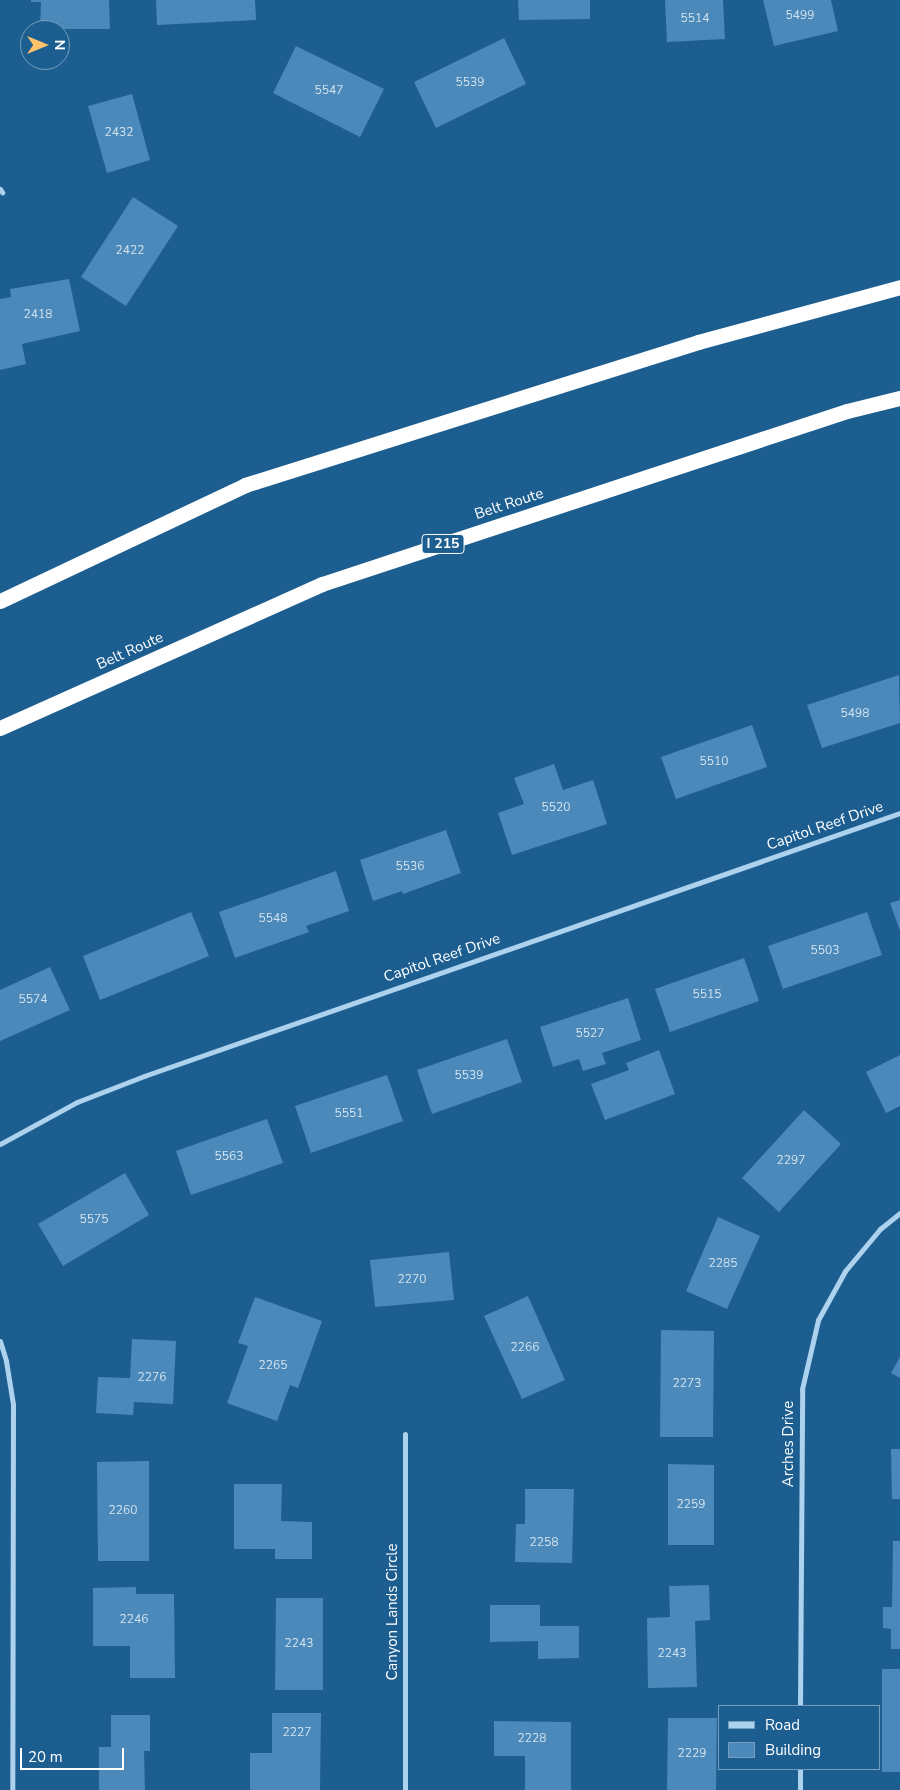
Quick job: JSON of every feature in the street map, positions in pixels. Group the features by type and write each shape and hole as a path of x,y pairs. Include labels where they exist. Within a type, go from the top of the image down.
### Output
{"highway":[{"path":"0,601 245,485 698,342 900,287"},
{"name":"Belt Route","path":"0,728 322,584 846,411 900,398"}],"street":[{"name":"Capitol Reef Drive","path":"0,1144 78,1102 144,1076 900,813"},
{"name":"Arches Drive","path":"800,1705 802,1389 818,1320 845,1271 880,1229 900,1213"},
{"path":"0,1341 6,1361 13,1404 12,1790"},
{"name":"Canyon Lands Circle","path":"405,1434 406,1790"},
{"path":"800,1770 800,1790"}],"building":[{"path":"31,0 109,0 110,29 70,29 70,20 40,20 41,2 31,2"},
{"path":"156,0 255,0 256,20 157,25"},
{"path":"518,0 590,0 590,19 519,20"},
{"path":"665,0 723,0 725,39 667,42"},
{"path":"763,0 831,0 838,31 774,46"},
{"path":"504,38 526,84 436,128 414,82"},
{"path":"296,46 384,89 360,137 273,93"},
{"path":"132,94 150,160 107,173 88,106"},
{"path":"133,197 178,226 126,306 81,277"},
{"path":"69,279 80,331 22,344 26,364 0,370 0,299 11,297 10,289"},
{"path":"899,675 900,723 822,748 807,705"},
{"path":"752,725 767,767 676,799 661,757"},
{"path":"554,764 563,790 593,780 607,824 512,855 498,813 524,804 514,778"},
{"path":"446,830 461,873 403,894 402,891 373,901 360,860"},
{"path":"336,871 349,911 306,926 309,932 235,958 219,912"},
{"path":"900,900 900,931 890,903"},
{"path":"191,912 209,956 100,1000 83,956"},
{"path":"867,912 882,955 783,989 768,946"},
{"path":"744,958 759,1001 670,1032 655,989"},
{"path":"50,967 70,1010 0,1041 0,990"},
{"path":"628,998 641,1040 602,1053 606,1064 583,1071 579,1059 553,1067 540,1027"},
{"path":"507,1039 522,1082 432,1114 417,1070"},
{"path":"659,1050 675,1094 605,1120 591,1084 629,1070 626,1063"},
{"path":"900,1055 900,1106 886,1113 866,1072"},
{"path":"387,1075 403,1121 311,1153 295,1106"},
{"path":"804,1110 841,1144 779,1212 742,1178"},
{"path":"267,1119 283,1163 191,1195 176,1151"},
{"path":"125,1173 149,1215 63,1266 38,1224"},
{"path":"718,1217 760,1236 727,1309 686,1291"},
{"path":"449,1252 454,1300 375,1307 370,1260"},
{"path":"528,1296 565,1380 522,1399 484,1316"},
{"path":"255,1297 322,1321 298,1388 290,1385 277,1421 227,1403 248,1346 238,1343"},
{"path":"661,1330 714,1331 713,1437 660,1437"},
{"path":"132,1339 176,1341 173,1404 134,1402 133,1415 96,1413 98,1377 130,1378"},
{"path":"900,1357 900,1378 891,1373"},
{"path":"891,1449 900,1449 900,1499 892,1499"},
{"path":"149,1461 149,1561 98,1561 97,1462"},
{"path":"668,1464 714,1465 714,1545 668,1545"},
{"path":"234,1484 282,1484 281,1521 312,1522 312,1559 275,1559 275,1549 234,1549"},
{"path":"525,1489 574,1489 572,1563 515,1562 516,1524 525,1524"},
{"path":"893,1541 900,1541 900,1649 891,1649 891,1629 883,1628 883,1607 892,1607"},
{"path":"709,1585 710,1620 695,1621 697,1687 648,1688 647,1618 670,1617 669,1586"},
{"path":"136,1587 136,1594 174,1594 175,1678 130,1678 130,1646 93,1646 93,1588"},
{"path":"276,1598 323,1598 323,1690 275,1690"},
{"path":"490,1605 540,1605 540,1626 579,1626 579,1658 538,1659 538,1641 490,1642"},
{"path":"882,1669 900,1669 900,1772 882,1772"},
{"path":"272,1713 321,1713 320,1790 250,1790 250,1753 272,1753"},
{"path":"111,1715 150,1715 150,1751 144,1751 145,1790 99,1790 99,1747 111,1747"},
{"path":"668,1718 717,1718 716,1790 667,1790"},
{"path":"494,1721 571,1722 571,1790 525,1790 525,1756 494,1756"}]}
